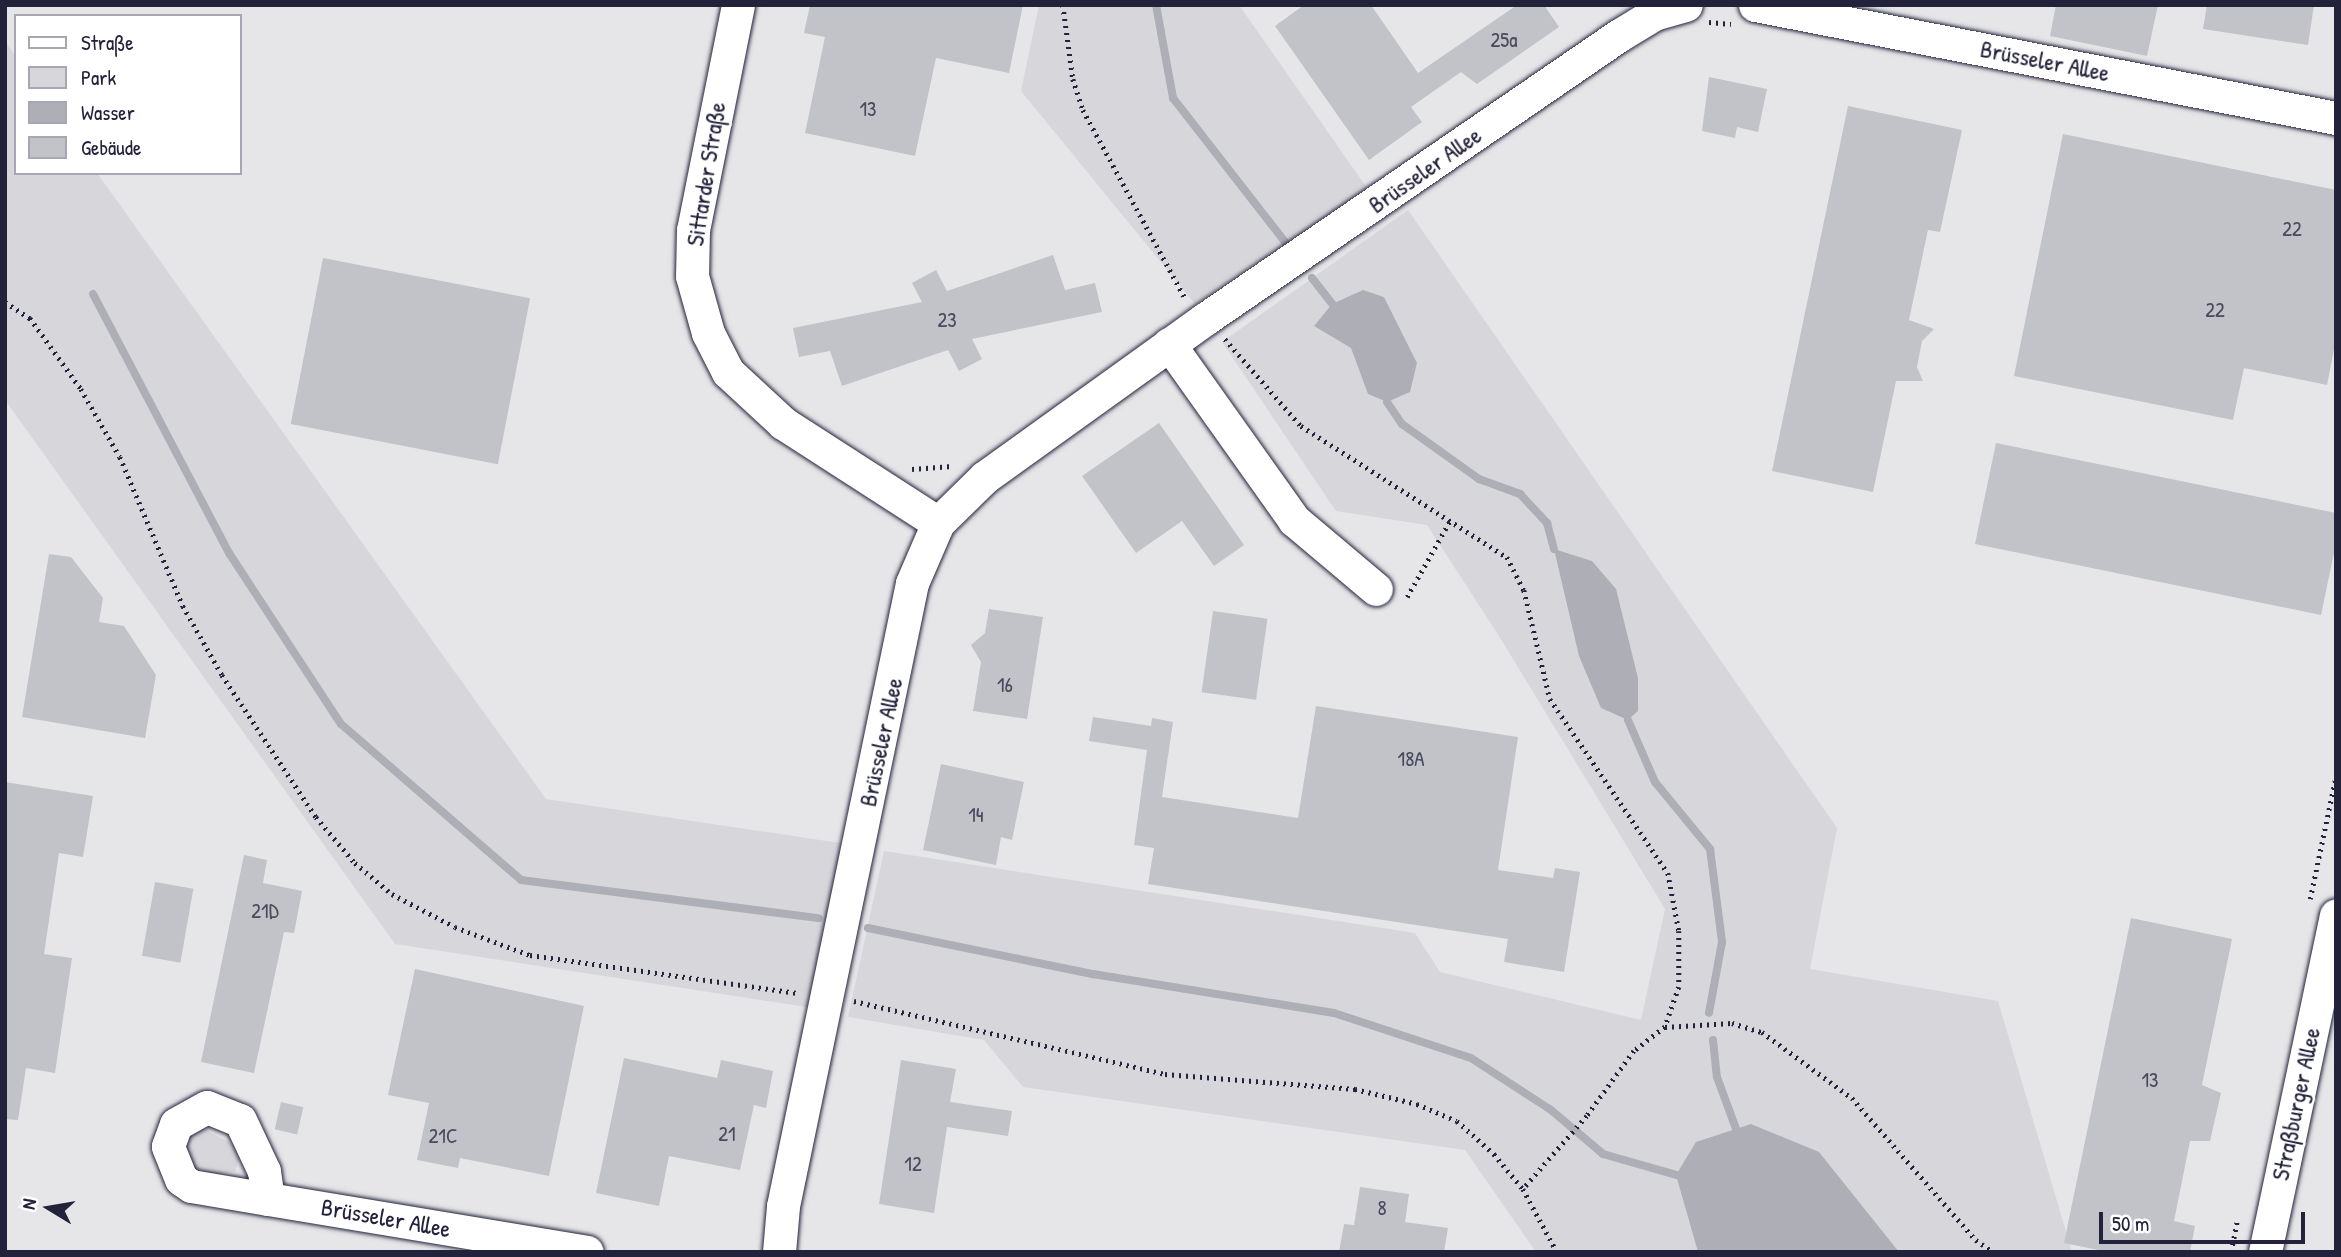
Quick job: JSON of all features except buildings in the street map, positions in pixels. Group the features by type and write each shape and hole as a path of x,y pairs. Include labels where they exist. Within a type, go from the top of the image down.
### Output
{"street":[{"name":"Sittarder Straße","path":"738,5 693,230 692,276 708,332 728,372 783,422 938,523"},
{"name":"Brüsseler Allee","path":"779,1252 783,1206 912,583 938,523 985,477 1168,344 1618,36 1654,14 1691,15"},
{"name":"Brüsseler Allee","path":"1745,15 2336,118"},
{"path":"1168,344 1294,520 1391,593"},
{"name":"Straßburger Allee","path":"2265,1252 2336,915"},
{"name":"Brüsseler Allee","path":"268,1199 587,1252"}],"path":[{"path":"1063,5 1073,79 1083,110 1153,246 1189,306 1205,319 1301,426 1507,557 1524,590 1550,699 1668,873 1679,931 1679,987 1665,1027"},
{"path":"1691,15 1745,15"},
{"path":"5,302 30,318 81,388 120,457 183,607 209,652 316,817 355,863 392,894 455,927 530,956 645,976 828,995 1153,1071 1355,1089 1417,1104 1457,1121 1523,1189 1557,1252"},
{"path":"900,465 972,463 985,477"},
{"path":"1391,593 1451,519"},
{"path":"1523,1189 1587,1116 1633,1051 1665,1027 1732,1023 1762,1032 1852,1098 1976,1240 1993,1252"}],"shaded area":[{"path":"5,5 2336,5 2336,1252 5,1252"}],"green space":[{"path":"1039,5 1239,5 1367,188 1195,304 1021,91"},
{"path":"5,41 14,54 14,175 98,175 546,799 853,845 820,1009 395,944 5,400"},
{"path":"1408,210 1837,828 1810,969 1998,1001 2072,1252 1536,1252 1465,1150 1023,1087 984,1040 848,1017 884,851 1415,933 1440,972 1641,1020 1665,909 1499,636 1427,525 1336,511 1222,342"},
{"path":"202,1128 234,1145 240,1158 235,1172 211,1175 187,1164 185,1141"}],"water":[{"path":"1363,290 1384,297 1417,363 1410,392 1387,402 1368,394 1351,348 1314,326 1332,304"},
{"path":"1554,549 1592,561 1616,589 1638,678 1638,711 1628,720 1601,708 1579,656"},
{"path":"1751,1124 1819,1152 1899,1252 1698,1252 1676,1175 1696,1142"}],"waterway":[{"path":"1156,5 1173,98 1286,243"},
{"path":"1312,278 1332,304"},
{"path":"93,294 229,553 341,724 521,880 819,918"},
{"path":"1387,402 1402,424 1479,479 1520,494 1547,523 1554,549"},
{"path":"1628,720 1655,782 1710,849 1722,942 1709,1013"},
{"path":"868,928 1093,974 1334,1013 1471,1058 1551,1110 1603,1154 1676,1175"},
{"path":"1713,1040 1717,1077 1736,1129"}]}
